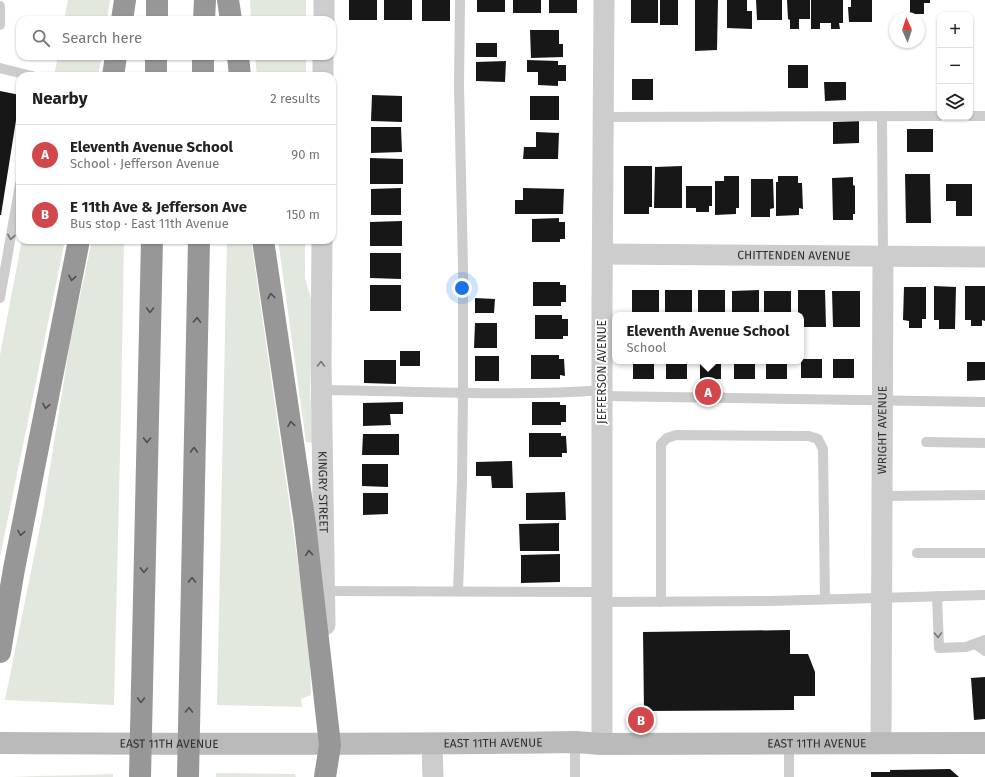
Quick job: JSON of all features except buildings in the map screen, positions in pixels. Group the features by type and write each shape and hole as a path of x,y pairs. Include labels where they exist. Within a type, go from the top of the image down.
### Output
{"highway":[{"path":"123,16 125,0"},
{"path":"157,0 157,16"},
{"path":"204,0 204,16"},
{"path":"228,0 230,16"},
{"path":"114,72 115,60"},
{"path":"156,60 156,72"},
{"path":"203,60 203,72"},
{"path":"238,60 240,72"},
{"path":"0,652 14,569 78,244"},
{"path":"140,777 152,244"},
{"path":"188,777 199,244"},
{"path":"264,244 306,524 330,745 325,777"}],"street":[{"path":"324,0 324,16"},
{"name":"JEFFERSON AVENUE","path":"602,744 604,0"},
{"path":"323,60 323,72"},
{"name":"KINGRY STREET","path":"322,244 324,591 330,745"},
{"name":"CHITTENDEN AVENUE","path":"603,254 985,257"},
{"name":"WRIGHT AVENUE","path":"881,743 883,256"},
{"name":"EAST 11TH AVENUE","path":"0,743 273,743 330,745 432,745 575,742 602,744 985,743"},
{"path":"432,745 433,777"}],"lane":[{"path":"458,591 462,481 463,393 463,267 459,86 460,0"},
{"path":"0,6 0,25"},
{"path":"0,68 16,72"},
{"name":"WRIGHT AVENUE","path":"882,116 883,256"},
{"path":"604,117 937,116"},
{"path":"973,116 985,116"},
{"path":"0,298 16,207"},
{"path":"322,390 463,393 577,392 985,402"},
{"path":"660,602 661,444 667,438 676,435 809,436 818,440 823,449 825,599"},
{"path":"926,442 985,442"},
{"path":"882,496 985,495"},
{"path":"918,554 985,553"},
{"path":"324,591 458,591 602,597 660,602 769,601 985,595"},
{"path":"937,596 939,648 966,648 985,640"},
{"path":"975,644 985,651"},
{"path":"575,742 575,777"},
{"path":"789,744 789,777"}],"shaded area":[{"path":"68,0 110,0 108,16 65,16"},
{"path":"250,0 306,0 306,16 251,16"},
{"path":"57,60 101,60 99,72 55,72"},
{"path":"255,60 306,60 306,72 257,72"},
{"path":"21,244 64,244 0,557 0,355"},
{"path":"91,244 124,244 114,705 5,700 42,517 70,343"},
{"path":"227,244 252,244 309,639 311,695 301,699 302,707 217,705"},
{"path":"279,244 305,244 305,278 311,299 310,388 313,443 306,442"},
{"path":"216,773 295,774 296,777 216,777"},
{"path":"113,774 113,777 12,777 88,775"}],"place":[{"name":"Eleventh Avenue School","path":"708,392"},
{"name":"E 11th Ave & Jefferson Ave","path":"641,720"}]}
